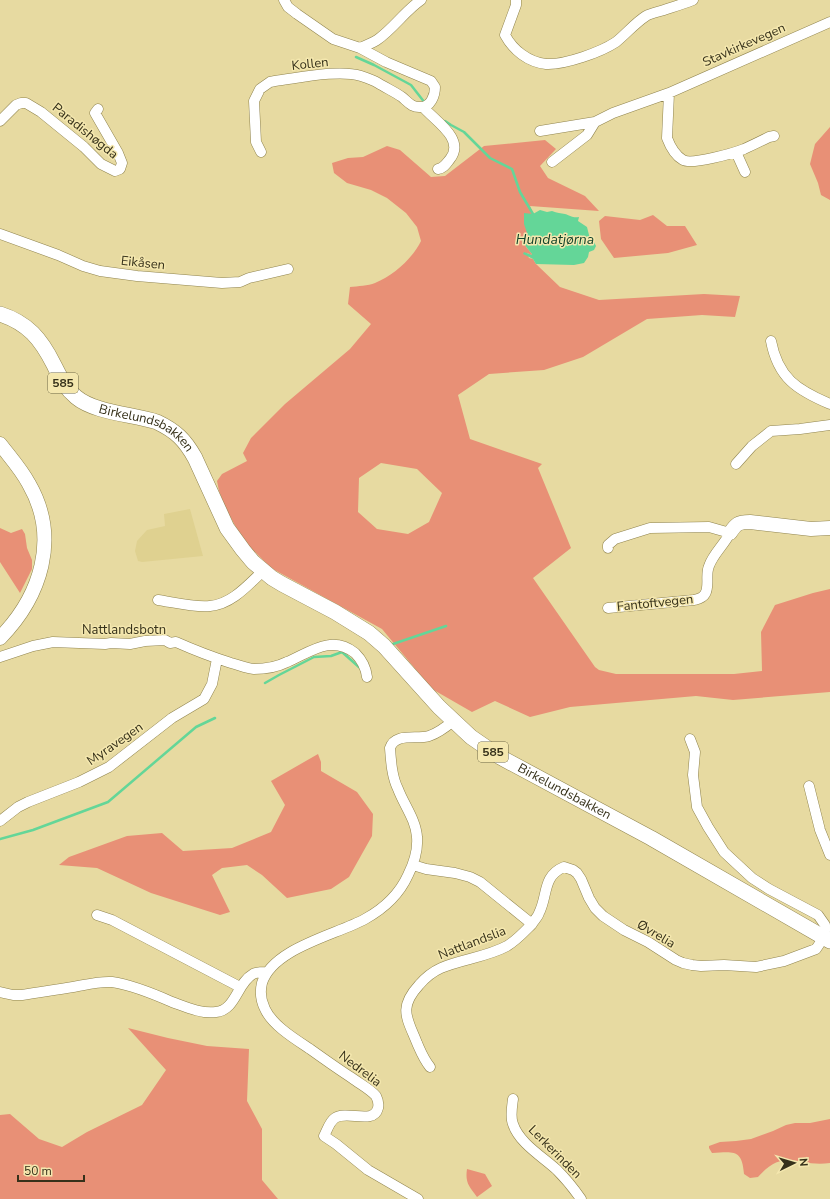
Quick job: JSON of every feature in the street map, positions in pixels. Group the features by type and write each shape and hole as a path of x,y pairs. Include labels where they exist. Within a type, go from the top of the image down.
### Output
{"main road":[{"name":"Birkelundsbakken","path":"0,314 16,320 30,329 40,340 65,387 77,398 92,406 157,422 167,426 179,435 196,458 227,528 243,550 263,570 282,584 335,612 369,633 384,646 439,707 470,737 500,757 651,838 827,939"}],"street":[{"path":"284,0 288,7 333,39 360,48 386,62 431,81 435,86 435,95 423,107"},
{"path":"360,48 377,40 421,0"},
{"path":"516,0 516,5 505,35 510,44 516,50 536,62 548,64 566,61 592,53 617,41 645,16 693,0"},
{"name":"Stavkirkevegen","path":"540,131 595,122 613,113 669,93 830,22"},
{"name":"Kollen","path":"260,152 256,142 254,100 260,89 275,81 329,74 359,76 377,82 413,106 423,107 441,123 454,142 455,148 453,155 443,168 438,170"},
{"path":"669,93 667,138 682,159 690,162 736,152 769,136 774,136"},
{"name":"Paradishøgda","path":"0,121 16,105 26,103 41,112 84,147 101,164 115,171 120,169 122,163 118,153 95,114 98,109"},
{"path":"552,162 588,135 595,122"},
{"path":"736,152 745,172"},
{"name":"Eikåsen","path":"0,234 58,255 83,266 137,276 222,283 240,282 249,278 288,269"},
{"path":"771,341 777,362 788,379 804,392 830,404"},
{"path":"736,464 752,446 771,430 800,429 830,425"},
{"path":"0,444 23,474 33,491 42,517 44,542 42,567 29,599 19,615 0,638"},
{"name":"Fantoftvegen","path":"608,608 702,598 707,589 709,565 735,526 743,522 811,529 830,528"},
{"path":"608,548 608,545 615,539 650,528 709,527 730,534"},
{"path":"158,600 204,606 219,604 225,602 247,586 263,570"},
{"name":"Nattlandsbotn","path":"0,657 33,646 53,642 130,644 145,641 165,640 170,643 176,642 218,659 247,668 266,668 285,663 316,648 334,645 351,650 363,664 367,677"},
{"name":"Myravegen","path":"0,821 18,807 28,802 79,782 109,767 172,718 204,699 212,684 218,659"},
{"path":"413,865 417,837 414,823 403,802 394,779 390,748 392,743 398,739 423,738 430,736 453,721"},
{"path":"690,738 695,752 693,775 697,807 724,852 752,878 769,889 818,915 825,925 827,939"},
{"path":"809,786 820,830 830,855"},
{"name":"Nattlandslia","path":"413,865 426,869 470,877 480,882 532,924 515,940 506,946 493,952 441,968 432,973 412,993 407,1005 406,1013 423,1057 430,1067"},
{"name":"Nedrelia","path":"413,865 401,888 388,904 365,920 299,948 274,964 262,983 261,996 265,1010 272,1020 292,1036 362,1085 375,1095 378,1100 378,1110 374,1114 369,1116 344,1115 334,1119 324,1136 368,1170 418,1199"},
{"name":"Øvrelia","path":"532,924 539,913 550,878 554,873 564,867 577,873 589,898 603,916 624,930 648,942 683,963 696,966 731,965 749,967 769,964 813,951 827,939"},
{"path":"97,915 112,920 240,988"},
{"name":"Nedrelia","path":"0,992 13,995 22,995 94,983 112,982 154,994 188,1008 210,1013 225,1010 232,1002 240,988 252,975 268,972"},
{"name":"Lerkerinden","path":"513,1099 512,1123 517,1132 523,1140 558,1171 581,1199"}],"shaded area":[{"path":"830,127 830,200 821,195 810,164 815,144"},
{"path":"545,140 556,149 540,166 548,178 585,196 599,211 530,206 533,214 528,236 521,239 532,254 527,253 529,258 533,259 536,264 560,287 599,300 704,294 740,296 735,317 702,315 647,319 583,357 544,370 489,374 458,395 470,439 542,464 538,468 571,548 533,578 595,667 599,670 616,674 734,674 762,671 761,632 775,605 830,589 830,692 733,700 696,696 570,707 530,717 495,701 472,712 432,689 382,629 271,568 248,545 237,529 225,507 217,481 222,474 247,461 243,453 251,438 285,404 350,349 371,324 348,304 350,287 372,284 389,276 408,260 421,241 417,227 406,213 387,198 371,190 347,183 334,173 332,163 348,158 363,157 387,146 400,150 431,177 445,176 484,146","holes":["381,463 417,469 442,493 429,522 408,534 377,529 358,512 359,478"]},
{"path":"653,215 667,226 685,226 697,245 668,253 614,258 601,239 599,221 605,216 640,220"},
{"path":"190,509 203,556 142,562 138,561 135,551 137,541 147,530 165,526 164,514"},
{"path":"0,528 11,533 22,529 25,534 27,548 32,560 32,569 20,593 0,562"},
{"path":"318,754 321,762 321,771 357,792 373,814 372,836 349,877 331,889 287,898 262,875 247,865 222,868 212,875 230,912 220,915 151,893 97,868 59,865 69,857 127,836 162,833 183,851 232,848 271,832 285,805 271,781"},
{"path":"128,1028 207,1046 249,1049 247,1101 262,1129 262,1180 278,1199 0,1199 0,1115 10,1114 39,1139 62,1147 87,1132 142,1105 166,1070"},
{"path":"830,1119 830,1163 819,1164 785,1160 777,1162 758,1177 750,1178 744,1174 739,1156 726,1152 712,1153 709,1148 709,1146 720,1142 751,1139 786,1125 795,1123 810,1123"},
{"path":"467,1169 485,1174 492,1186 477,1197 468,1184"}],"water":[{"name":"Hundatjørna","path":"540,210 579,217 578,221 587,227 590,239 593,240 596,246 594,250 589,252 584,263 574,265 536,264 533,259 523,254 524,252 532,255 521,239 521,237 525,238 528,236 524,224 524,213 533,214"}],"waterway":[{"path":"356,57 411,85 425,103"},
{"path":"445,121 464,132 490,158 512,169 520,192 533,214"},
{"path":"393,644 446,626"},
{"path":"265,683 314,657 331,656 342,652 360,668"},
{"path":"0,839 33,830 108,802 196,727 215,718"}]}
